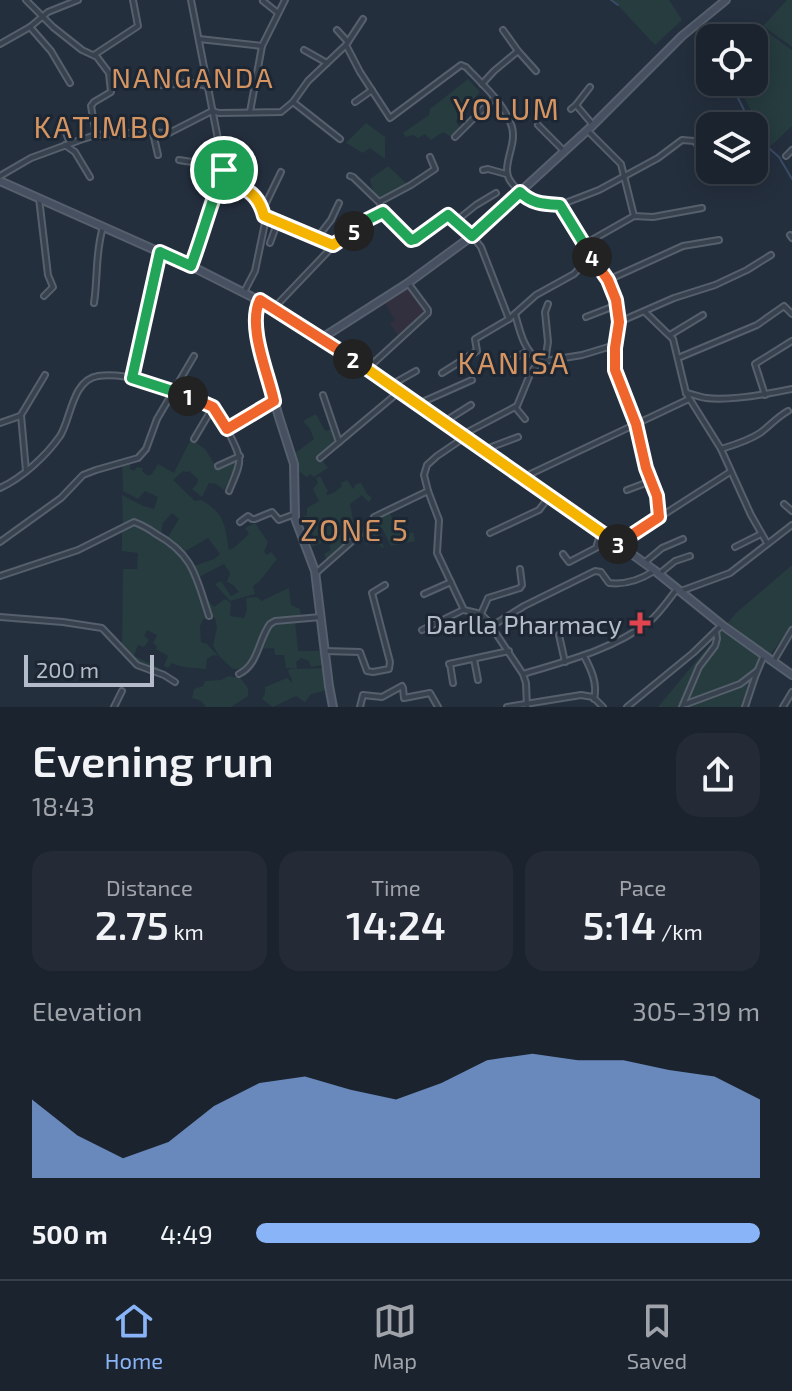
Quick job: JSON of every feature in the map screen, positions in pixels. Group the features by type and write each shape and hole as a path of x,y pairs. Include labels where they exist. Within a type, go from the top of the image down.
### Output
{"street":[{"path":"26,0 68,39 94,55 109,73 112,89 91,106 96,135"},
{"path":"0,44 30,27 54,8 78,0"},
{"path":"94,55 138,26 133,0"},
{"path":"191,0 223,168 226,175 254,195 264,216 255,271 244,292"},
{"path":"250,112 262,46 285,0"},
{"path":"322,338 408,283 472,236 590,128 682,36 726,0"},
{"path":"263,1 278,13"},
{"path":"363,19 347,43 281,112 212,111 169,133 96,135 31,158 0,179 244,292 322,338 618,544 792,675"},
{"path":"30,27 51,51 70,83"},
{"path":"337,30 390,118 461,65 466,67 505,112 511,125 514,135 509,180 529,200 537,203 560,205 599,190 658,158 682,140 696,143"},
{"path":"503,30 536,71"},
{"path":"199,39 262,46"},
{"path":"304,50 327,63"},
{"path":"482,84 518,51"},
{"path":"161,85 193,83 208,86"},
{"path":"571,109 590,87"},
{"path":"355,102 372,90"},
{"path":"455,137 494,98"},
{"path":"293,102 340,139"},
{"path":"576,105 590,128 621,164 634,216"},
{"path":"63,125 68,144 90,177"},
{"path":"538,125 564,151"},
{"path":"153,133 158,155"},
{"path":"786,156 792,150"},
{"path":"380,203 435,169 430,157"},
{"path":"179,160 223,168"},
{"path":"191,266 223,168"},
{"path":"483,170 499,170 508,175"},
{"path":"262,207 281,172"},
{"path":"350,176 380,203 383,212 411,240 445,215 450,215 481,247 509,319"},
{"path":"456,221 496,193"},
{"path":"39,198 48,275 53,286 44,296"},
{"path":"317,238 339,203"},
{"path":"560,205 608,280 617,305 619,322 615,370 636,424 645,466 658,499 659,517"},
{"path":"583,245 634,216 653,217 702,208"},
{"path":"274,308 333,245 363,222 383,212"},
{"path":"264,216 333,245"},
{"path":"270,243 278,221"},
{"path":"94,303 97,251 103,227"},
{"path":"608,280 690,244 719,240"},
{"path":"132,378 160,252"},
{"path":"619,322 715,285 771,255"},
{"path":"442,373 477,351 474,339 509,319 536,295 574,274 591,256"},
{"path":"367,369 428,314 408,283"},
{"path":"260,300 256,311 256,331 294,464 295,514 315,573 333,707"},
{"path":"464,610 437,553 439,520 424,475 427,465 437,456 464,436 515,407 531,372 542,362 548,342 545,312 548,304"},
{"path":"586,317 617,305"},
{"path":"678,358 757,325 784,306 792,314"},
{"path":"645,312 670,335 686,393 721,449 767,543"},
{"path":"515,314 528,351 542,362 616,345"},
{"path":"670,335 703,315"},
{"path":"765,395 754,366 792,341"},
{"path":"503,364 528,351"},
{"path":"0,542 61,498 83,475 143,454 157,419 194,356"},
{"path":"391,385 416,371"},
{"path":"26,471 21,415 45,375"},
{"path":"0,488 26,471 51,447 62,432 85,382 97,376 132,378 213,407 240,456 241,464 229,491"},
{"path":"418,404 472,380"},
{"path":"686,393 709,398 765,395 792,389"},
{"path":"320,458 400,391"},
{"path":"323,395 339,442"},
{"path":"522,478 689,399"},
{"path":"227,429 274,401"},
{"path":"444,422 471,405"},
{"path":"194,439 213,407"},
{"path":"515,407 525,419"},
{"path":"721,449 750,439 788,411"},
{"path":"0,423 21,415"},
{"path":"484,451 518,437"},
{"path":"218,466 240,456"},
{"path":"618,544 731,472"},
{"path":"627,490 651,481"},
{"path":"374,517 428,491"},
{"path":"490,533 539,510 549,497"},
{"path":"784,504 792,511"},
{"path":"240,522 248,516 255,519 272,512 279,520 295,514"},
{"path":"0,576 78,550 134,522 173,543 188,559 209,616"},
{"path":"523,674 584,655 626,636 649,621 679,590 730,573 792,525"},
{"path":"563,554 569,562 596,548 601,532"},
{"path":"735,547 761,534"},
{"path":"315,573 359,535"},
{"path":"644,563 662,548 683,539"},
{"path":"492,626 524,606 595,571 601,572 609,583 614,584 640,579 690,556"},
{"path":"481,614 488,598 520,588 520,569"},
{"path":"424,594 451,582"},
{"path":"325,651 361,652 367,671 389,669 391,664 372,593 385,585"},
{"path":"422,630 464,610 481,614 523,674 527,706"},
{"path":"0,617 102,628 137,665 175,682"},
{"path":"239,674 245,672 254,659 270,624 321,617"},
{"path":"627,707 722,625"},
{"path":"773,662 792,630"},
{"path":"683,706 699,667 715,646 716,631"},
{"path":"559,635 565,662"},
{"path":"453,683 449,664 509,651"},
{"path":"584,655 594,680 594,699"},
{"path":"745,707 764,655"},
{"path":"474,659 478,680"},
{"path":"683,706 740,684 757,671"},
{"path":"360,707 363,695 382,697 402,686 404,698 430,693 438,707"},
{"path":"114,707 122,691"},
{"path":"783,707 792,692"},
{"path":"507,707 581,695 589,696 603,707"}],"shaded area":[{"path":"405,288 424,313 399,336 390,324 395,320 384,301"}],"green space":[{"path":"613,0 669,0 682,20 655,45"},
{"path":"787,0 792,0 792,47 765,24"},
{"path":"768,33 792,50 792,126 771,146 768,141 768,112 752,112 743,96 768,96"},
{"path":"468,79 480,92 456,121 461,130 451,137 443,132 431,140 425,134 418,138 413,135 406,137 403,133 429,115 430,109"},
{"path":"366,123 385,137 385,159 370,148 363,153 346,143"},
{"path":"388,166 408,185 379,201 370,179"},
{"path":"316,414 325,431 332,429 337,443 319,457 328,468 314,477 311,474 306,477 300,472 294,454 314,439 303,421"},
{"path":"191,439 205,449 217,468 237,460 239,464 224,490 209,483 202,497 192,489 198,479 189,471 183,471 173,480 195,501 201,500 215,509 224,526 229,550 249,534 245,528 255,523 268,542 264,552 267,555 271,552 277,559 253,586 255,594 230,601 215,584 221,581 231,596 239,592 227,582 230,573 224,564 199,577 194,566 220,554 208,538 184,552 168,537 179,519 172,513 163,523 161,534 138,523 123,524 122,495 154,509 158,497 145,491 138,499 123,491 122,464 131,462 130,469 143,468 142,471 148,476 158,464 174,473"},
{"path":"320,476 327,495 347,480 353,489 361,483 372,498 369,502 362,495 350,504 356,534 327,560 324,554 331,550 331,544 328,540 312,547 310,541 313,535 312,532 308,534 307,530 312,526 307,518 302,522 300,519 307,515 307,508 319,501 313,489 318,483 316,478"},
{"path":"389,511 402,536 413,532 415,541 391,546 382,528 376,532 384,547 377,541 367,545 359,532 365,527 364,523"},
{"path":"134,524 173,545 191,567 209,619 203,619 200,626 201,642 218,656 207,659 206,669 172,663 168,668 164,666 168,656 156,649 153,643 157,635 147,630 144,636 149,640 144,647 138,645 134,656 160,668 143,666 122,648 123,569 137,569 138,553 122,551 122,528"},
{"path":"792,565 792,637 785,635 751,680 742,707 658,707 736,613"},
{"path":"289,588 291,605 300,609 301,616 269,620 253,659 243,669 233,669 213,646 217,627 205,597 214,607 225,599 231,603 230,616 244,618 246,598 257,597 261,601"},
{"path":"295,621 298,651 320,651 323,665 311,667 309,661 301,658 296,662 297,668 286,668 284,655 275,655 274,648 260,649 271,626"},
{"path":"323,668 324,691 311,694 305,702 296,696 273,707 262,699 265,687 287,678 293,683 288,671"},
{"path":"229,676 240,678 248,691 248,696 231,707 206,707 192,698 194,689 203,686 205,681"}],"waterway":[{"path":"611,0 618,5"},
{"path":"737,96 745,112"},
{"path":"768,147 779,157 792,179"}],"place":[{"name":"Darlla Pharmacy","path":"640,623"}],"district":[{"name":"NANGANDA","path":"193,77"},
{"name":"YOLUM","path":"507,108"},
{"name":"KATIMBO","path":"103,126"},
{"name":"KANISA","path":"514,362"},
{"name":"ZONE 5","path":"355,529"}],"route":[{"path":"224,170 226,175 254,195 264,216 333,245 363,222 383,212 413,240 445,215 450,215 472,236 520,192 537,203 560,205 608,280 616,299 619,322 615,370 636,424 646,468 657,496 659,517 618,544 391,385 260,300 256,311 256,331 274,401 227,429 213,407 204,402 132,378 160,252 191,266 208,209 224,170"}]}
